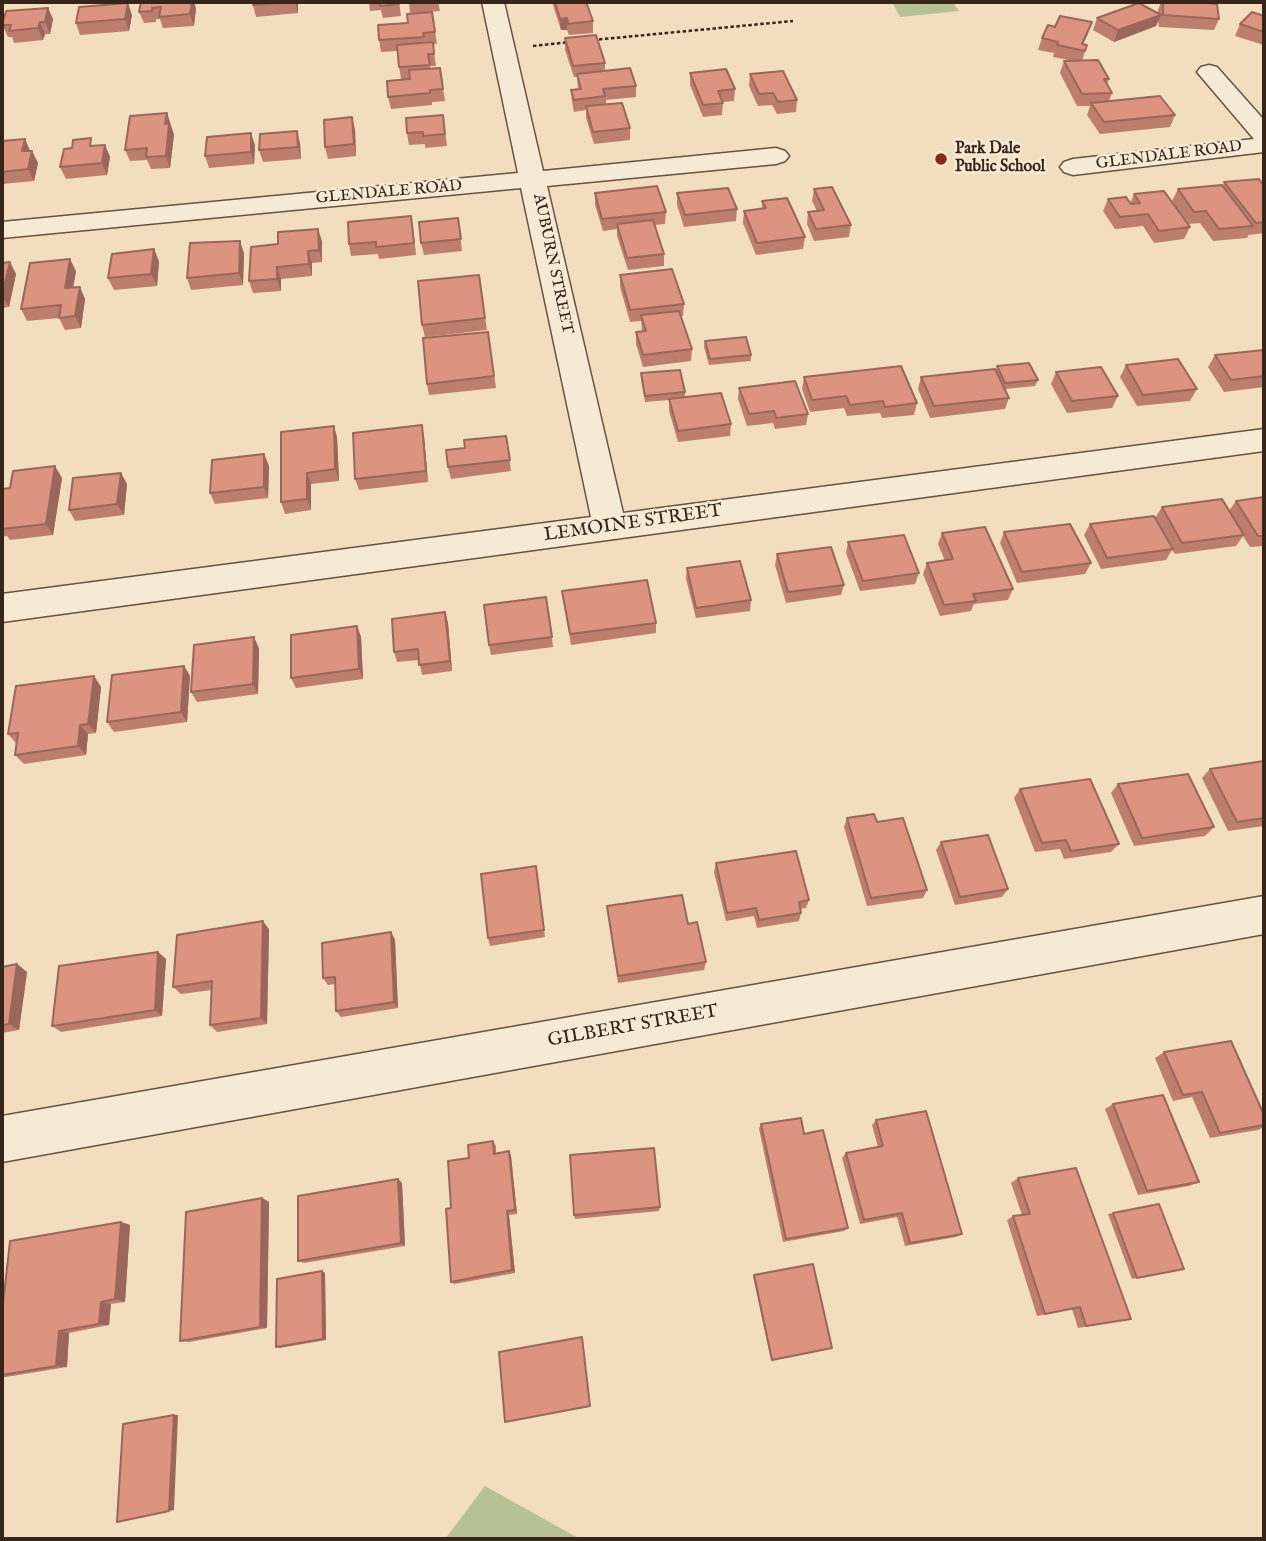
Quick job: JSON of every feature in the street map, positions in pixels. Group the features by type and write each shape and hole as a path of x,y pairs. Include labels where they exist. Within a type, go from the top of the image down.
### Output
{"street":[{"name":"AUBURN STREET","path":"493,2 610,527"},
{"path":"1209,72 1264,135"},
{"name":"GLENDALE ROAD","path":"1073,167 1264,145"},
{"name":"GLENDALE ROAD","path":"2,230 776,156"},
{"name":"LEMOINE STREET","path":"2,608 1264,440"},
{"name":"GILBERT STREET","path":"2,1139 1264,915"}],"path":[{"path":"592,40 793,21"},
{"path":"526,46 579,41"}],"green space":[{"path":"892,2 946,2 953,3 959,11 900,17"},
{"path":"485,1486 580,1539 445,1539"}],"building":[{"path":"141,2 192,2 190,14 159,17 161,7 139,12"},
{"path":"253,2 292,2 253,5"},
{"path":"380,2 399,2 399,4 380,6"},
{"path":"555,2 586,2 593,21 568,24 567,18 560,19"},
{"path":"1163,2 1217,4 1219,19 1163,15"},
{"path":"128,3 125,19 76,23 79,7"},
{"path":"1139,3 1161,15 1118,30 1097,18"},
{"path":"48,8 45,22 40,22 38,28 9,31 11,25 2,25 6,11"},
{"path":"432,12 435,32 423,33 424,37 379,40 378,25 408,23 407,14"},
{"path":"1252,12 1264,16 1264,32 1240,24"},
{"path":"1060,16 1092,22 1082,44 1087,45 1085,51 1057,45 1058,42 1042,38 1048,25 1055,27"},
{"path":"596,35 605,63 573,66 565,38"},
{"path":"433,42 434,54 428,54 430,65 399,67 397,45"},
{"path":"1098,60 1109,79 1104,79 1112,93 1082,94 1064,61"},
{"path":"440,68 443,89 388,97 387,81 410,79 409,70"},
{"path":"630,68 636,86 603,89 605,96 574,100 571,90 581,89 577,74"},
{"path":"726,69 735,89 718,91 723,103 703,105 690,73"},
{"path":"783,71 797,100 778,102 773,93 759,94 750,74"},
{"path":"1160,96 1175,115 1104,122 1091,103"},
{"path":"622,103 630,128 593,132 586,106"},
{"path":"167,113 165,124 169,123 166,156 146,157 147,148 125,150 130,116"},
{"path":"443,115 445,134 423,136 423,132 407,133 406,118"},
{"path":"352,117 354,144 325,147 324,120"},
{"path":"297,131 298,147 259,150 260,134"},
{"path":"251,133 251,152 205,156 207,137"},
{"path":"91,138 90,146 105,145 102,163 60,167 64,149 72,148 73,140"},
{"path":"25,139 22,151 32,151 28,169 2,172 2,141"},
{"path":"1259,179 1264,186 1264,222 1256,223 1224,182"},
{"path":"1222,185 1253,226 1219,229 1206,211 1194,212 1178,189"},
{"path":"657,186 666,212 602,219 595,193"},
{"path":"832,187 851,225 816,229 808,212 824,210 814,189"},
{"path":"728,188 737,209 685,215 677,193"},
{"path":"1164,191 1190,227 1159,231 1148,214 1120,217 1108,199 1126,197 1131,204 1140,203 1134,194"},
{"path":"787,198 805,237 757,243 744,211 766,208 762,201"},
{"path":"411,216 414,243 376,247 376,242 349,244 348,222"},
{"path":"458,218 461,239 421,243 419,222"},
{"path":"653,220 664,254 627,258 617,224"},
{"path":"318,229 319,250 308,251 309,264 277,267 277,279 249,281 251,247 278,244 278,232"},
{"path":"240,241 239,273 187,278 190,243"},
{"path":"154,249 151,274 108,278 112,254"},
{"path":"70,259 65,288 80,287 75,316 59,318 61,305 21,309 30,263"},
{"path":"10,262 2,295 2,263"},
{"path":"672,269 684,304 630,310 620,275"},
{"path":"479,275 485,318 422,325 418,281"},
{"path":"679,311 692,349 643,355 636,332 646,331 641,315"},
{"path":"488,332 494,376 427,384 423,338"},
{"path":"746,337 751,355 710,359 705,341"},
{"path":"1264,350 1264,376 1231,380 1215,355"},
{"path":"1178,359 1197,389 1143,395 1126,365"},
{"path":"1029,363 1038,380 1005,383 997,366"},
{"path":"901,366 917,403 885,407 883,401 850,405 846,396 812,400 804,377"},
{"path":"1101,367 1118,396 1072,401 1056,372"},
{"path":"995,369 1009,398 934,406 921,377"},
{"path":"680,370 685,392 645,396 641,373"},
{"path":"795,381 808,414 776,418 774,411 749,414 739,388"},
{"path":"721,393 731,424 678,431 669,399"},
{"path":"422,425 426,471 355,479 353,433"},
{"path":"334,426 335,469 307,473 307,499 281,502 281,432"},
{"path":"506,436 510,460 448,467 446,450 465,448 464,440"},
{"path":"264,454 264,487 210,493 212,460"},
{"path":"55,466 46,524 2,529 2,489 10,488 13,471"},
{"path":"121,473 117,504 69,510 73,478"},
{"path":"1264,497 1264,536 1258,536 1236,501"},
{"path":"1222,499 1244,535 1182,543 1162,507"},
{"path":"1154,516 1173,549 1107,558 1090,524"},
{"path":"1070,524 1091,563 1022,572 1004,532"},
{"path":"985,527 1013,589 973,594 976,601 944,605 927,563 953,559 942,533"},
{"path":"904,535 919,573 863,581 848,542"},
{"path":"831,547 844,585 788,592 777,554"},
{"path":"740,561 751,600 696,608 687,568"},
{"path":"647,580 656,623 570,634 562,591"},
{"path":"546,597 552,637 489,645 484,605"},
{"path":"445,612 450,661 419,665 418,649 394,652 392,619"},
{"path":"357,626 359,669 291,678 291,635"},
{"path":"254,637 253,684 191,692 194,645"},
{"path":"184,666 181,712 107,722 112,675"},
{"path":"94,676 88,724 80,725 78,746 15,755 18,733 8,734 16,686"},
{"path":"1264,761 1264,818 1237,822 1210,769"},
{"path":"1188,774 1214,827 1142,838 1118,784"},
{"path":"1090,779 1119,844 1071,851 1066,840 1042,843 1020,789"},
{"path":"874,814 877,822 903,818 927,890 871,898 847,818"},
{"path":"988,835 1008,889 960,897 941,842"},
{"path":"796,851 809,900 799,902 801,913 759,920 756,908 727,913 716,863"},
{"path":"536,866 544,930 488,938 481,874"},
{"path":"682,895 688,924 697,922 706,962 618,976 607,906"},
{"path":"263,921 261,1018 210,1025 212,981 173,987 177,935"},
{"path":"391,932 394,1002 336,1011 335,977 323,978 322,943"},
{"path":"158,952 155,1010 52,1026 59,966"},
{"path":"17,964 9,1024 2,1025 2,967"},
{"path":"1231,1041 1264,1115 1264,1125 1220,1133 1202,1092 1183,1095 1164,1052"},
{"path":"1163,1095 1199,1182 1147,1191 1113,1104"},
{"path":"926,1111 962,1234 910,1243 902,1213 864,1220 846,1153 883,1146 876,1120"},
{"path":"801,1118 804,1134 823,1130 848,1228 786,1239 761,1124"},
{"path":"493,1141 494,1154 509,1151 515,1210 507,1211 512,1270 451,1282 446,1209 451,1208 448,1161 469,1158 468,1145"},
{"path":"654,1148 660,1207 574,1215 570,1155"},
{"path":"1076,1168 1131,1319 1086,1326 1080,1307 1045,1314 1013,1216 1030,1214 1018,1178"},
{"path":"398,1179 401,1243 298,1261 298,1196"},
{"path":"262,1198 260,1327 180,1341 186,1212"},
{"path":"1159,1204 1184,1269 1137,1278 1113,1213"},
{"path":"121,1222 115,1299 101,1302 99,1324 59,1331 56,1366 2,1375 2,1313 10,1241"},
{"path":"813,1264 832,1348 772,1360 754,1275"},
{"path":"322,1271 323,1339 276,1347 277,1279"},
{"path":"582,1337 590,1406 505,1422 499,1352"},
{"path":"174,1415 169,1511 117,1522 123,1424"}],"place":[{"name":"Park Dale Public School","path":"941,159"}]}
